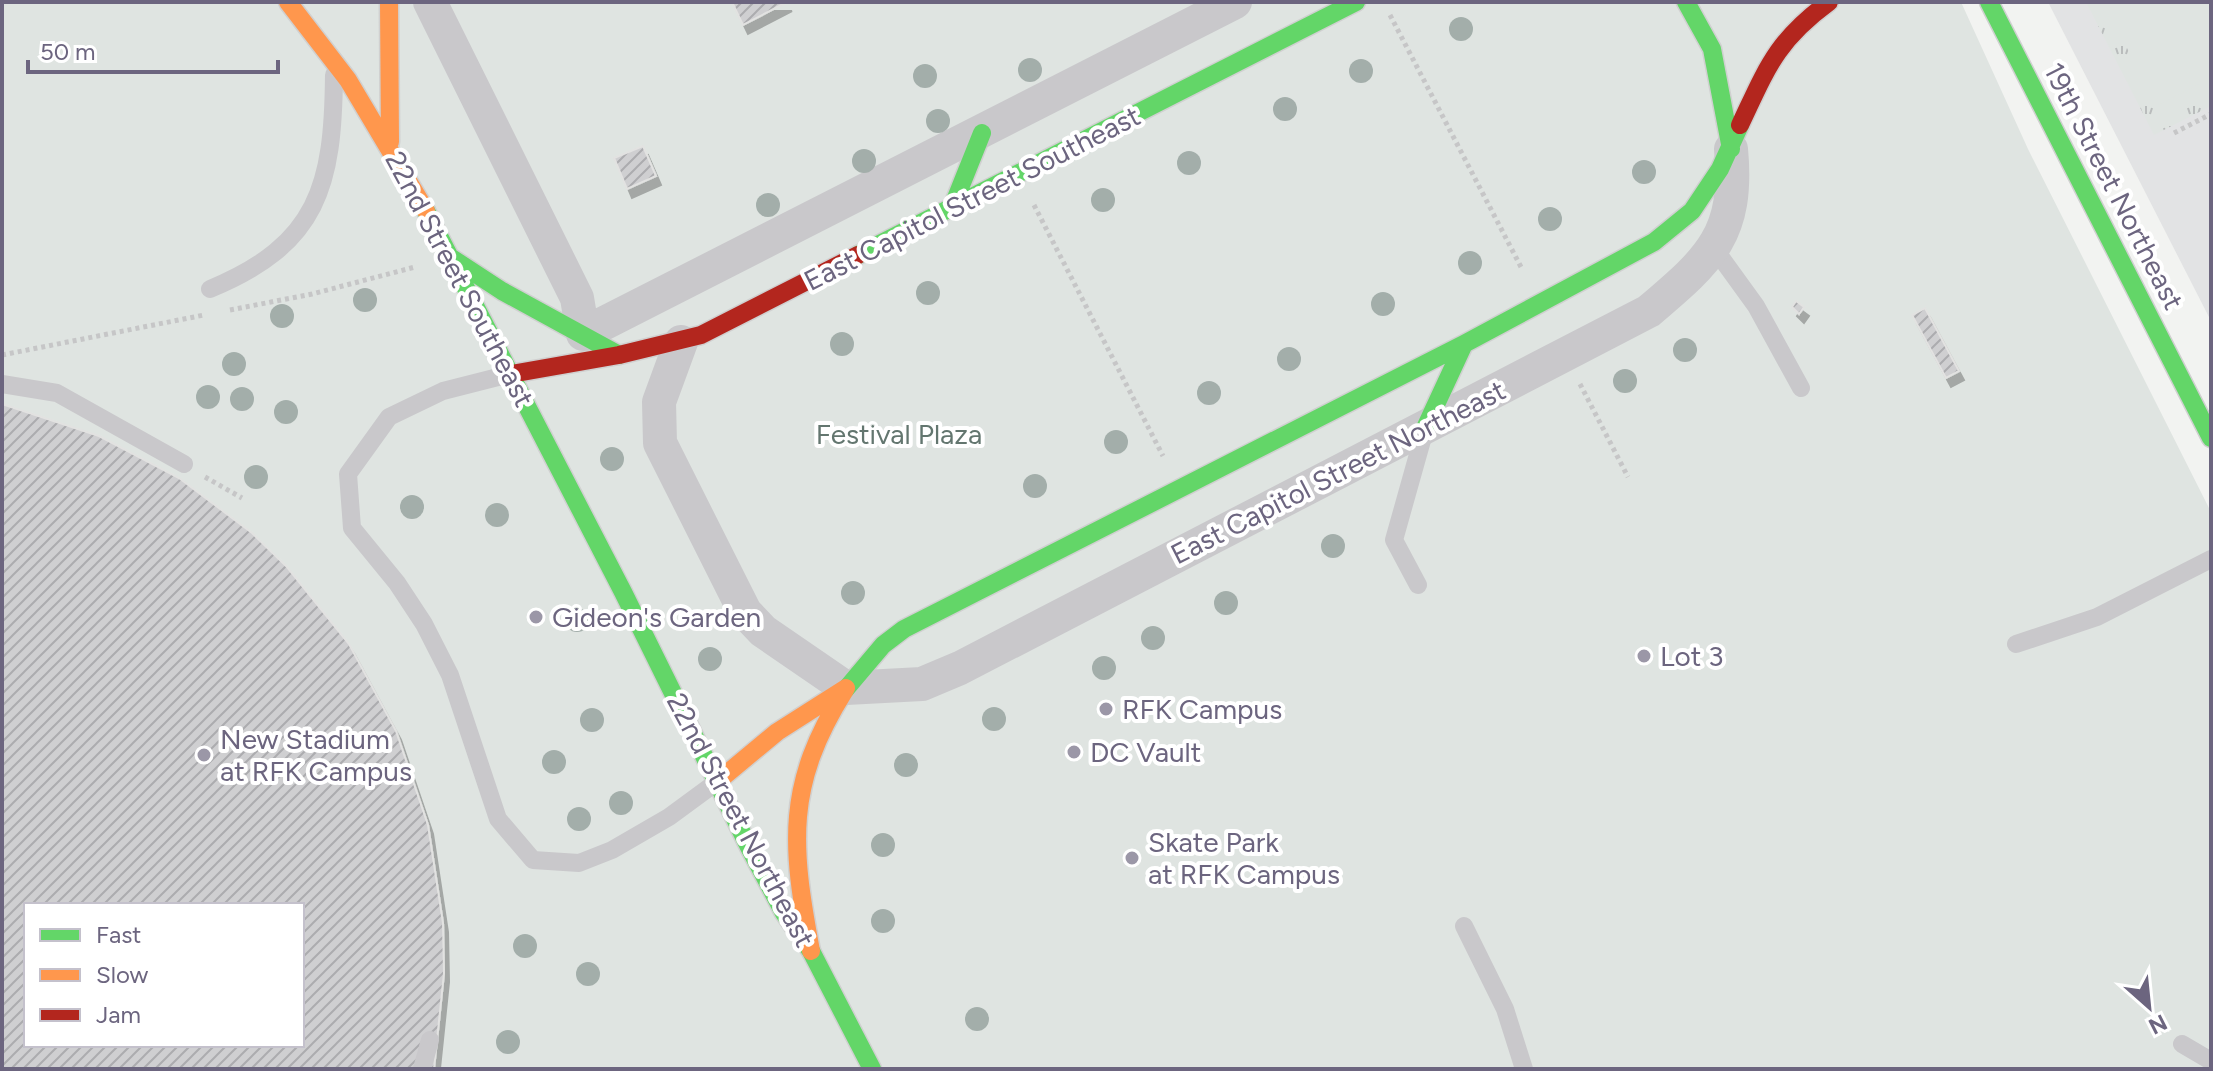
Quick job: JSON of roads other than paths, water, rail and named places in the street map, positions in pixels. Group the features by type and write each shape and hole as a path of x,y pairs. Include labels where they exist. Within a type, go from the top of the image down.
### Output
{"main road":[{"name":"22nd Street Southeast","path":"288,2 334,56 390,144 610,570"},
{"path":"389,2 390,144"},
{"name":"East Capitol Street Southeast","path":"511,374 681,342 1356,2"},
{"path":"1686,2 1712,49 1731,149"},
{"name":"East Capitol Street Northeast","path":"811,951 798,868 797,815 813,755 846,688 875,651 904,629 1464,344 1654,242 1692,211 1731,149 1773,54 1796,26 1829,2"},
{"name":"19th Street Northeast","path":"1989,2 2211,438"},
{"path":"952,208 982,133"},
{"path":"450,257 502,291 619,355"},
{"path":"1426,426 1464,344"},
{"name":"22nd Street Northeast","path":"610,570 784,913 811,951 872,1069"},
{"path":"718,781 787,724 846,688"}],"street":[{"path":"430,2 577,298 583,334"},
{"name":"East Capitol Street Southeast","path":"583,334 1235,2"},
{"name":"East Capitol Street Northeast","path":"846,688 900,687 943,676 1628,325 1671,292 1714,248 1729,215 1731,149"},
{"path":"681,342 662,390 658,429 664,455 745,612 763,631 846,688"}],"lane":[{"path":"210,289 259,266 278,251 309,215 331,149 334,56"},
{"path":"1714,248 1756,306 1801,388"},
{"path":"511,374 443,391 389,417 348,474 352,528 397,583 424,624 450,675 498,819 533,860 579,863 651,828 718,781"},
{"path":"2,384 57,393 184,464"},
{"path":"1418,585 1394,540 1426,426"},
{"path":"2016,644 2097,617 2211,559"},
{"path":"1464,926 1505,1009 1524,1069"},
{"path":"422,1069 430,1040"},
{"path":"2182,1044 2211,1061"}],"place":[{"name":"Gideon's Garden","path":"536,617"},
{"name":"Lot 3","path":"1644,656"},
{"name":"RFK Campus","path":"1106,709"},
{"name":"DC Vault","path":"1074,752"},
{"name":"New Stadium at RFK Campus","path":"204,755"},
{"name":"Skate Park at RFK Campus","path":"1132,858"}],"park label":[{"name":"Festival Plaza","path":"899,434"}]}
